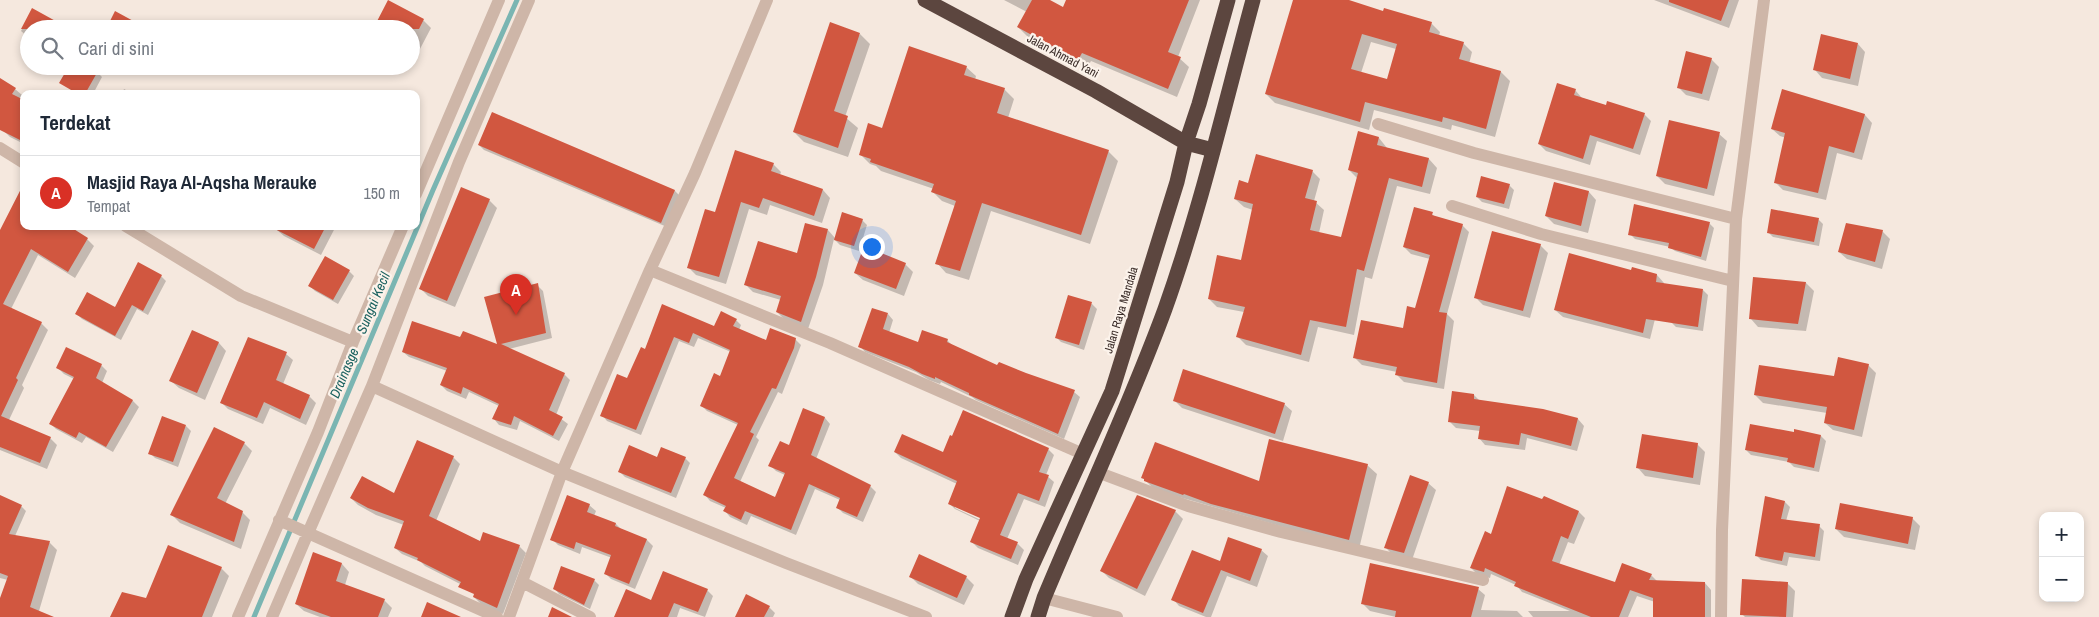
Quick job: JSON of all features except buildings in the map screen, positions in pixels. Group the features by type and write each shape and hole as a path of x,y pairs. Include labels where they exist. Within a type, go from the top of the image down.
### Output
{"highway":[{"name":"Jalan Ahmad Yani","path":"925,0 1096,90 1186,142 1213,150"},
{"name":"Jalan Raya Mandala","path":"1012,617 1026,578 1112,391 1177,182 1186,142 1200,104 1228,0"},
{"path":"1038,617 1044,598 1138,378 1165,308 1213,150 1253,0"}],"street":[{"path":"420,185 499,0"},
{"path":"272,617 305,531 372,386 458,162 529,0"},
{"path":"509,617 562,472 650,270 695,173 767,0"},
{"path":"1721,617 1722,530 1736,219 1764,0"},
{"path":"1378,124 1474,153 1736,219"},
{"path":"0,148 20,160"},
{"path":"1452,206 1541,234 1733,281"},
{"path":"133,230 241,296 353,342"},
{"path":"238,617 282,522 353,342 401,230"},
{"path":"650,270 830,343 1083,454"},
{"path":"372,386 562,472 786,563 926,617"},
{"path":"1097,472 1188,506 1281,532 1483,580"},
{"path":"282,522 497,617"},
{"path":"522,582 590,617"},
{"path":"1044,598 1117,617"}],"waterway":[{"name":"Sungai Kecil","path":"420,221 517,0"},
{"name":"Sungai Kecil","path":"254,617 416,230"}],"place":[{"name":"Masjid Raya Al-Aqsha Merauke","path":"516,315"}],"water label":[{"name":"Drainasge","path":"344,373"}]}
